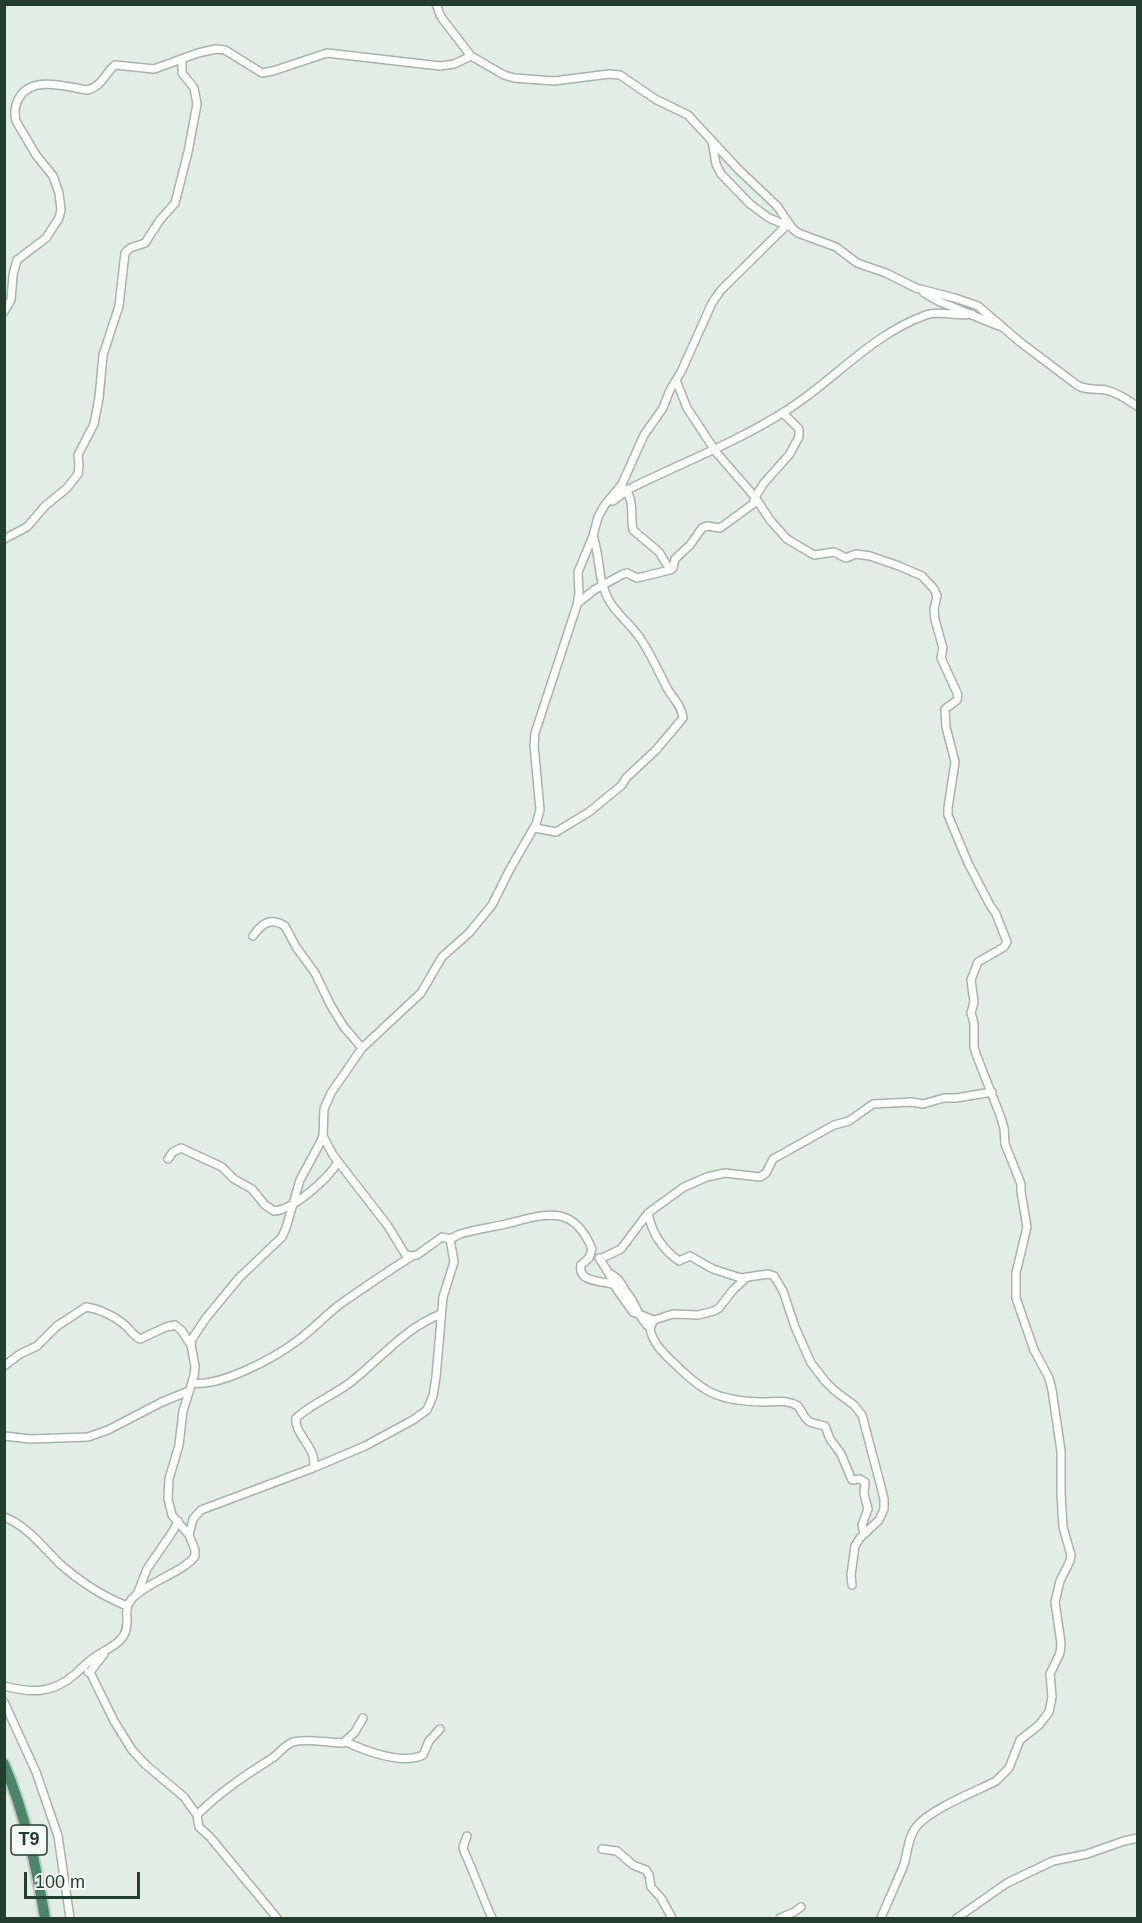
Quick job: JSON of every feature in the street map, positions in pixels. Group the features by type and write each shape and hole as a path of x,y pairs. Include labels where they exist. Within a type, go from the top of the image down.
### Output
{"highway":[{"name":"T9","path":"4,1764 25,1822 45,1918"}],"street":[{"path":"436,4 441,17 471,56 496,72 514,78 554,81 609,74 623,75 655,99 688,116 777,206 789,226"},
{"path":"4,312 11,300 17,260 46,238 59,218 61,210 59,193 53,176 36,155 16,121 17,102 27,89 41,84 52,84 93,89 115,65 154,69 209,50 221,49 258,71 266,73 327,53 440,66 454,64 471,56"},
{"path":"4,539 27,527 78,474 80,465 78,455 94,424 103,355 119,306 125,253 129,248 145,243 162,218 174,206 182,178 197,104 195,89 182,73 182,59"},
{"path":"712,141 716,164 721,174 750,204 769,218 789,226 798,233 836,247 857,263 886,273 938,301 1010,332"},
{"path":"412,1256 405,1254 388,1226 338,1162 323,1136 322,1118 327,1101 362,1048 421,993 442,957 469,933 492,905 534,828 540,810 535,733 577,605 578,572 600,513 623,489 644,435 661,411 716,295 789,226"},
{"path":"916,288 978,306 1083,389 1103,389 1116,393 1137,407"},
{"path":"623,489 714,450 783,413 868,346 887,335 930,314 972,314"},
{"path":"676,380 687,408 714,450 755,496 764,512 787,539 813,555 834,552 846,558 856,554 870,556 899,566 922,576 937,592 934,609 943,644 941,658 958,695 957,700 945,709 946,728 955,762 948,815 968,863 996,914 1007,942 1004,947 978,962 971,980 974,1002 971,1013 974,1023 974,1047 1004,1128 1005,1144 1020,1179 1027,1221 1026,1235 1016,1273 1016,1298 1034,1350 1049,1378 1059,1434 1063,1527 1071,1555 1060,1581 1055,1602 1061,1643 1060,1653 1050,1674 1051,1704 1046,1717 1020,1740 1009,1767 996,1781 947,1805 915,1828 909,1840 903,1865 881,1918"},
{"path":"577,605 594,590 625,573 637,578 670,570 673,568 675,559 687,548 702,528 707,526 720,528 751,505 764,483 789,455 799,437 799,429 783,413"},
{"path":"623,489 632,505 633,530 659,552 670,570"},
{"path":"534,828 556,832 590,812 622,786 626,778 656,750 683,718 682,711 642,640 612,605 599,573 593,536"},
{"path":"253,936 263,924 269,921 285,926 296,947 315,973 330,1006 362,1048"},
{"path":"600,1259 621,1248 648,1213 684,1187 718,1174 760,1177 766,1173 773,1159 834,1125 849,1121 873,1104 911,1102 923,1104 944,1098 992,1092"},
{"path":"190,1345 195,1332 228,1291 253,1263 282,1237 300,1180 323,1136"},
{"path":"168,1159 173,1152 181,1149 222,1167 234,1179 252,1190 269,1209 278,1211 293,1204 329,1176 338,1162"},
{"path":"648,1213 650,1226 656,1239 679,1261 690,1256 713,1269 746,1278 768,1274 774,1276 781,1284 795,1327 811,1363 825,1381 862,1415 884,1499 879,1520 860,1538 853,1554 852,1585"},
{"path":"4,1436 31,1439 88,1437 108,1430 191,1387 223,1380 280,1352 345,1301 438,1239 446,1237 450,1239 460,1233 537,1215 561,1215 574,1223 583,1233 633,1312 654,1320 673,1314 698,1315 714,1311 746,1278"},
{"path":"189,1535 193,1520 201,1510 365,1446 427,1410 433,1396 436,1377 442,1297 454,1262 450,1239"},
{"path":"592,1249 580,1268 582,1274 589,1279 614,1284 624,1290"},
{"path":"608,1272 620,1282 645,1324 650,1328 663,1353 706,1391 734,1400 791,1402 800,1408 808,1422 825,1426 830,1439 842,1454 852,1480 860,1479 865,1482 864,1494 868,1509 862,1525 864,1534"},
{"path":"4,1366 20,1354 37,1346 63,1322 86,1307 112,1316 140,1339 175,1325 182,1331 190,1345 195,1366 183,1411 179,1445 168,1488 169,1508 189,1535 195,1556 138,1593 127,1606 127,1630 123,1638 87,1662 79,1671 60,1684 29,1692 4,1686"},
{"path":"313,1468 314,1459 296,1424 296,1418 350,1383 410,1330 441,1314"},
{"path":"650,1328 654,1320"},
{"path":"4,1517 18,1524 77,1577 104,1596 127,1606"},
{"path":"138,1593 147,1569 178,1521"},
{"path":"90,1672 107,1649"},
{"path":"79,1671 90,1672"},
{"path":"90,1672 114,1721 132,1750 184,1797 197,1815 199,1827 222,1851 277,1918"},
{"path":"4,1702 36,1772 58,1836 69,1918"},
{"path":"346,1742 363,1718"},
{"path":"197,1815 224,1789 272,1759 292,1742 346,1742 381,1755 417,1758 423,1755 429,1741 440,1729"},
{"path":"467,1836 464,1851 492,1918"},
{"path":"957,1918 1007,1883 1053,1861 1087,1854 1137,1838"},
{"path":"602,1849 617,1851 633,1865 646,1870 651,1887 661,1898 672,1918"},
{"path":"780,1918 801,1907"}]}
